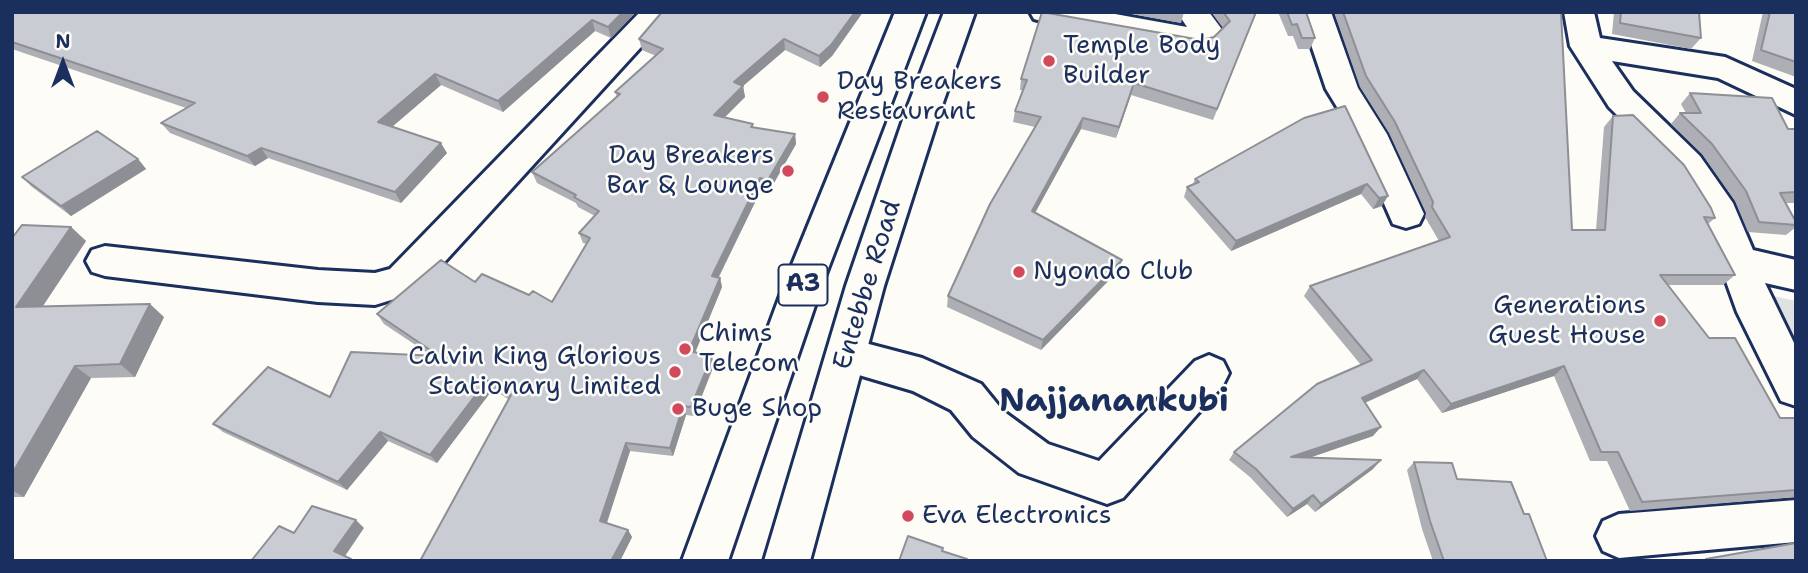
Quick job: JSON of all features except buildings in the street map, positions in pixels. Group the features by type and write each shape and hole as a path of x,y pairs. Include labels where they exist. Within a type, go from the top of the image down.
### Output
{"street":[{"path":"105,261 318,286 375,289 403,281 657,12"},
{"name":"Entebbe Road","path":"705,561 804,282 911,12"},
{"name":"Entebbe Road","path":"787,561 846,355 919,124 960,12"},
{"path":"1045,12 1198,38 1208,32 1192,12"},
{"path":"1315,12 1342,89 1370,134 1406,214"},
{"path":"1582,29 1726,68 1796,103"},
{"path":"1582,29 1621,99 1688,165 1720,213 1757,312 1796,388"},
{"path":"1738,262 1796,275"},
{"path":"846,355 922,376 966,397 988,424 1034,459 1107,484 1209,373"},
{"path":"1619,536 1796,521"}],"shaded area":[{"path":"1769,295 1796,301 1796,352"}],"place":[{"name":"Temple Body Builder","path":"1049,61"},
{"name":"Day Breakers Restaurant","path":"823,97"},
{"name":"Day Breakers Bar & Lounge","path":"788,171"},
{"name":"Nyondo Club","path":"1019,272"},
{"name":"Generations Guest House","path":"1660,321"},
{"name":"Chims Telecom","path":"685,349"},
{"name":"Calvin King Glorious Stationary Limited","path":"675,372"},
{"name":"Buge Shop","path":"678,409"},
{"name":"Eva Electronics","path":"908,516"}],"district":[{"name":"Najjanankubi","path":"1114,402"}]}
